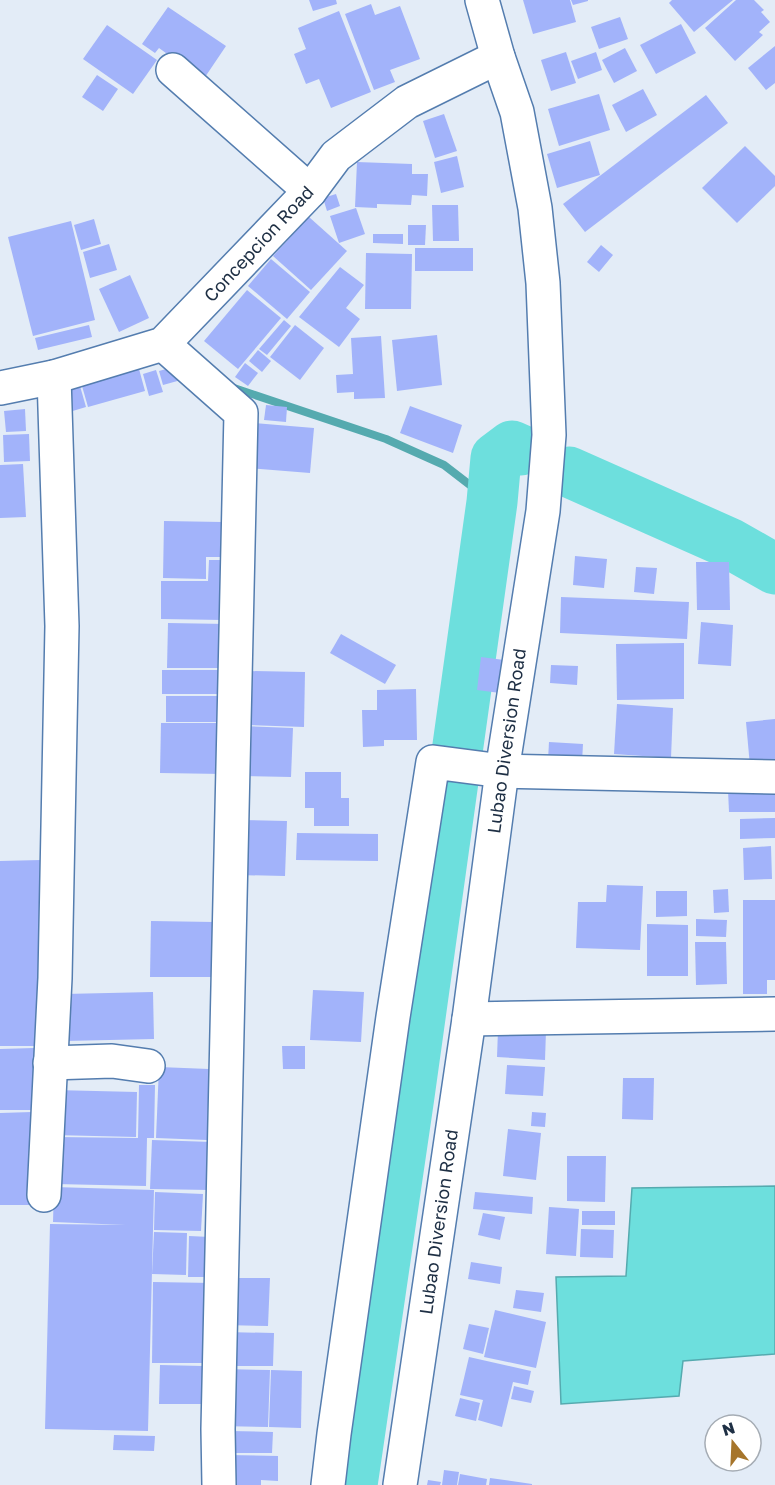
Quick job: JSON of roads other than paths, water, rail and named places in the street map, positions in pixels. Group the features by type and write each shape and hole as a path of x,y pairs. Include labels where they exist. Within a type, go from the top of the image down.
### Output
{"street":[{"name":"Lubao Diversion Road","path":"400,1485 469,1019 496,770 543,511 549,435 543,283 535,208 517,112 482,0"},
{"name":"Concepcion Road","path":"0,388 54,377 163,344 310,191 336,156 407,102 498,57"},
{"path":"173,70 310,191"},
{"path":"163,344 241,413 219,1393 219,1485"},
{"path":"44,1195 55,978 62,626 54,377"},
{"path":"328,1485 333,1434 393,1017 433,762 496,770 775,777"},
{"path":"469,1019 775,1014"},
{"path":"50,1063 112,1061 148,1066"}],"waterway":[{"path":"231,387 386,439 444,465 492,502"},
{"path":"352,1485 409,1096 492,502 496,458 512,446 521,450"},
{"path":"569,472 729,543 775,569"}]}
